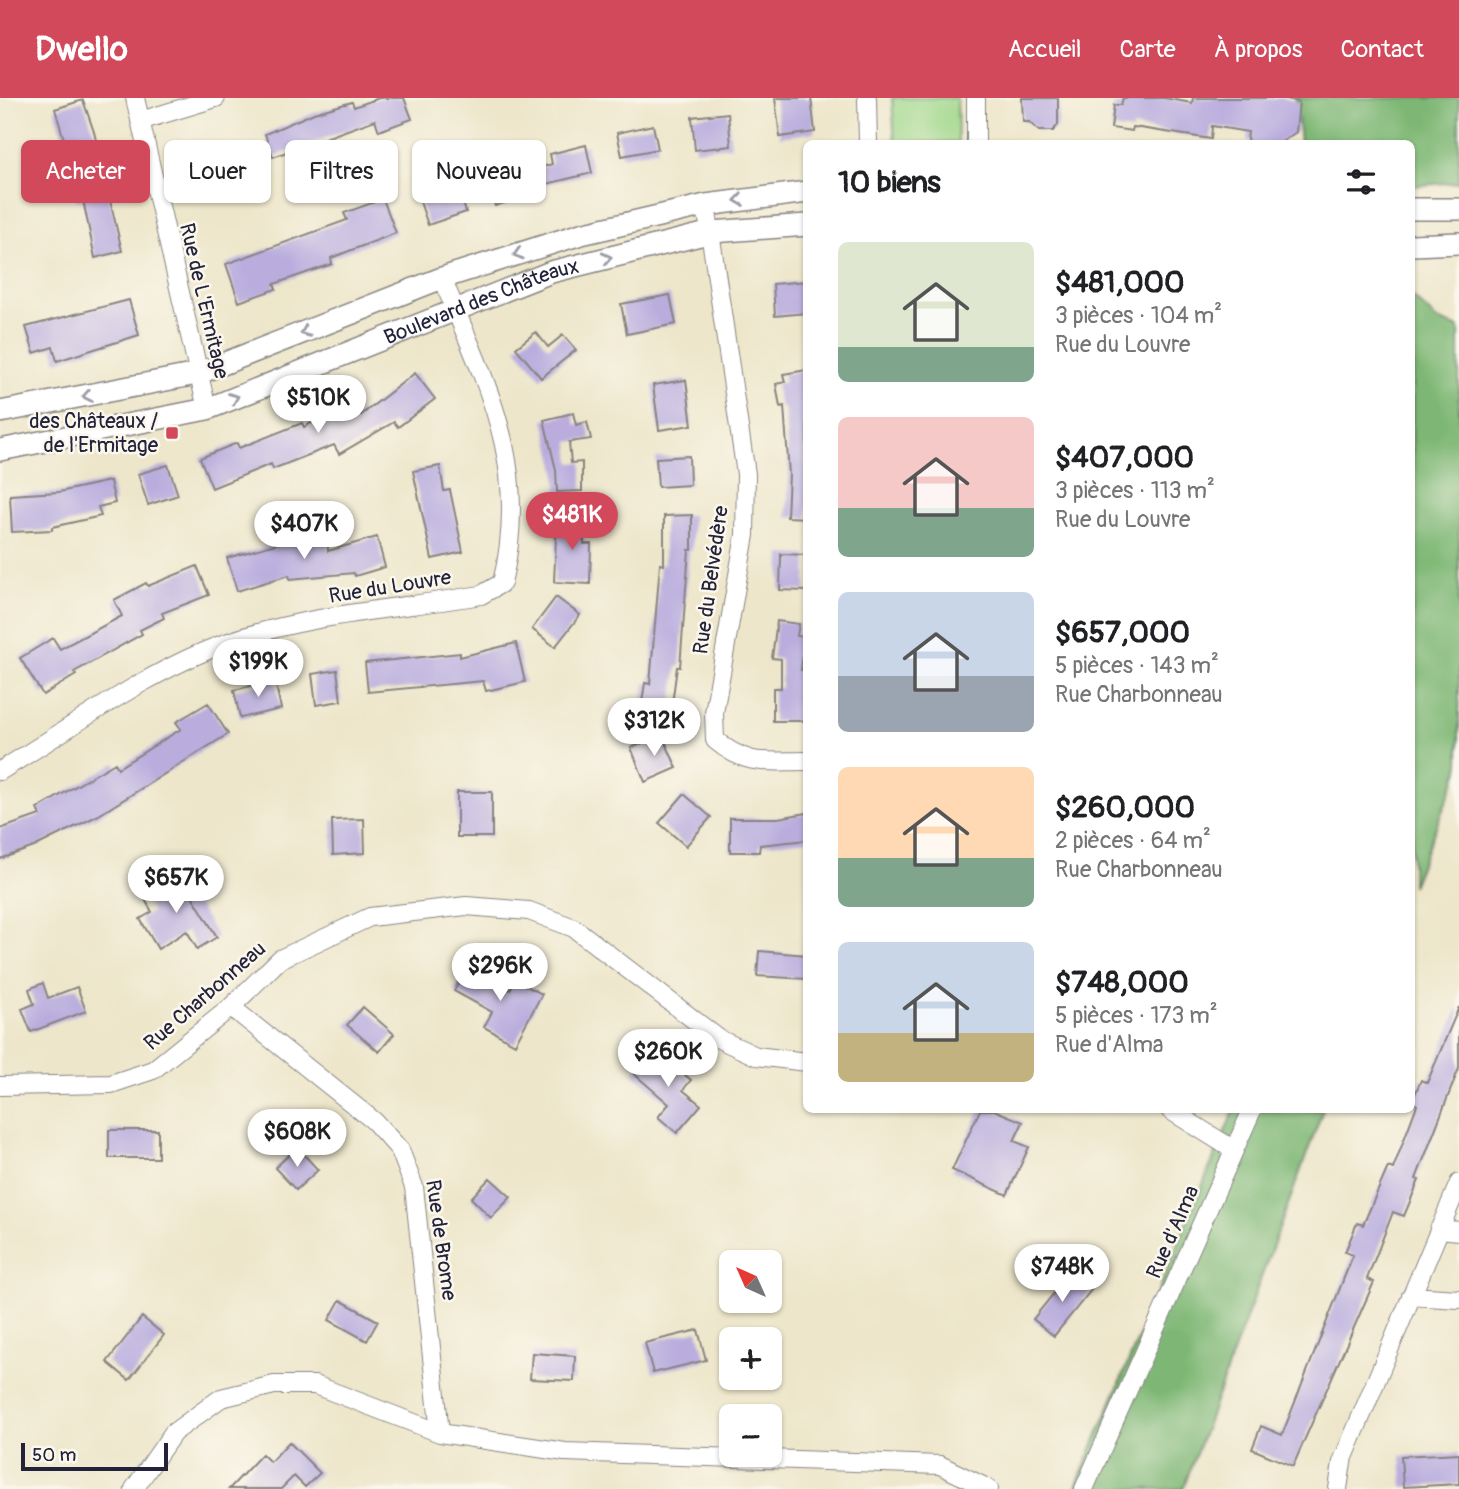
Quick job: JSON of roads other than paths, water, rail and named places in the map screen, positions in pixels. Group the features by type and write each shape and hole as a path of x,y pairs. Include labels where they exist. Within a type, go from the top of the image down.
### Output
{"street":[{"name":"Rue de L'Ermitage","path":"135,98 206,409"},
{"path":"140,121 216,98"},
{"path":"867,98 867,140"},
{"path":"976,98 976,140"},
{"name":"Boulevard des Châteaux","path":"0,412 197,374 442,278 581,234 706,205 803,192"},
{"name":"Rue du Belvédère","path":"706,205 746,474 745,535 714,713 715,740 734,756 758,761 803,761"},
{"path":"1415,209 1459,209"},
{"name":"Boulevard des Châteaux","path":"0,450 206,409 551,272 712,232 803,225"},
{"path":"1415,245 1459,243"},
{"name":"Rue du Louvre","path":"0,771 170,668 224,644 275,628 481,595 502,583 511,546 512,483 497,412 442,278"},
{"name":"Rue Charbonneau","path":"0,1086 111,1084 153,1070 231,1007 280,959 370,917 466,906 529,911 575,928 719,1039 756,1056 803,1062"},
{"name":"Rue de Brome","path":"231,1007 374,1121 400,1150 414,1186 440,1433"},
{"path":"1175,1113 1234,1150"},
{"name":"Rue d'Alma","path":"1084,1489 1251,1113"},
{"path":"1338,1489 1342,1462 1459,1183"},
{"path":"1439,1229 1459,1231"},
{"path":"1411,1296 1459,1299"},
{"path":"134,1489 173,1433 221,1398 274,1385 315,1385 440,1433 565,1452 940,1465 989,1489"}],"place":[{"name":"des Châteaux / de l'Ermitage","path":"172,433"}]}
